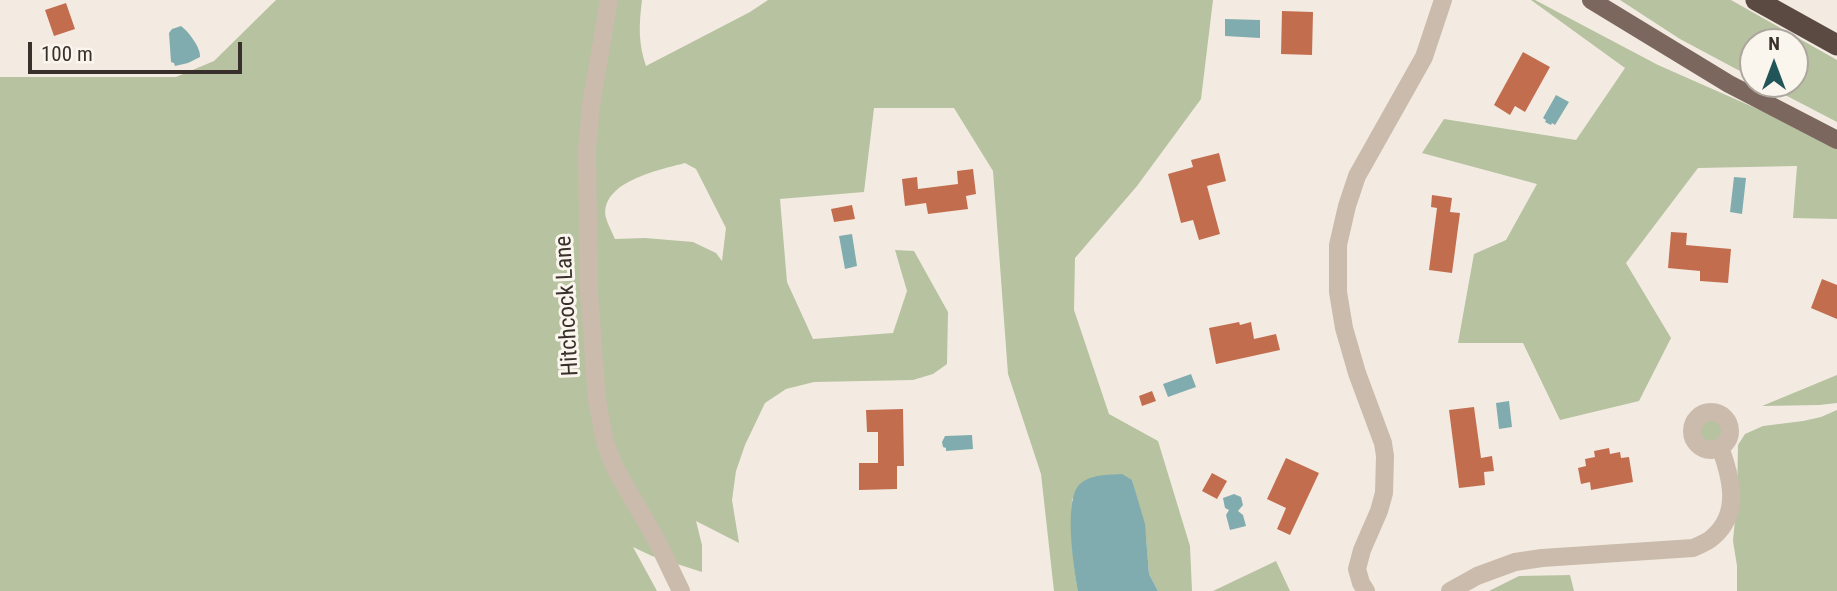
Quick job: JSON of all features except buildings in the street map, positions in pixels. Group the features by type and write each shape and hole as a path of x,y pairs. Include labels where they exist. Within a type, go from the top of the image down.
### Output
{"highway":[{"path":"1756,0 1837,45"}],"main road":[{"path":"1591,0 1729,84 1837,140"}],"street":[{"name":"Hitchcock Lane","path":"609,0 591,105 587,150 589,293 597,400 605,442 615,468 657,541 681,591"},
{"path":"1366,591 1357,569 1384,493 1385,456 1344,328 1338,292 1338,245 1357,176 1424,57 1443,0"},
{"path":"1450,591 1476,576 1515,562 1693,548 1711,539 1727,520 1731,501 1731,477 1720,447"}],"green space":[{"path":"276,0 642,0 640,33 646,66 768,0 1213,0 1201,99 1137,186 1075,258 1074,310 1109,414 1158,441 1190,546 1192,591 1158,591 1149,574 1146,538 1132,480 1072,499 1072,545 1078,591 1054,591 1041,474 1008,374 993,171 954,108 874,108 864,192 780,199 787,282 813,339 893,333 907,291 895,250 914,251 948,312 947,364 933,374 913,380 814,382 786,389 765,403 736,471 732,500 739,543 696,521 702,545 702,572 633,547 657,591 0,591 0,77 176,77 214,61","holes":["685,163 696,169 726,228 722,261 716,253 693,242 645,238 615,239 606,218 606,206 612,195 621,187 647,174"]},
{"path":"1531,0 1658,65 1837,144 1837,219 1793,218 1797,166 1698,168 1626,263 1671,338 1639,401 1560,420 1523,343 1458,343 1474,254 1506,240 1537,184 1422,153 1444,119 1576,140 1625,68"},
{"path":"1620,0 1731,0 1780,28 1739,28 1739,71 1680,39"},
{"path":"1809,44 1837,60 1837,122 1791,98 1809,98"},
{"path":"1837,375 1837,403 1762,406"},
{"path":"1837,410 1837,591 1737,591 1733,541 1738,445 1745,434 1763,426 1803,421"},
{"path":"1709,419 1718,423 1722,432 1718,441 1709,445 1700,441 1696,432 1700,423"},
{"path":"1276,561 1290,591 1213,591"},
{"path":"1570,575 1574,591 1489,591 1519,576"}],"water":[{"path":"1225,19 1260,20 1260,38 1225,36"},
{"path":"181,26 194,40 200,57 175,66 171,62 169,33"},
{"path":"1556,95 1569,102 1555,125 1551,125 1543,118"},
{"path":"1734,177 1746,178 1742,214 1730,212"},
{"path":"852,234 857,266 845,269 839,236"},
{"path":"1191,374 1196,387 1168,397 1163,384"},
{"path":"1509,401 1512,427 1499,429 1496,403"},
{"path":"972,435 973,449 946,451 943,447 945,436"},
{"path":"1122,474 1132,480 1145,524 1149,574 1158,591 1078,591 1071,535 1075,492 1080,484 1089,478"},
{"path":"1234,494 1241,497 1243,505 1238,511 1243,515 1246,526 1230,530 1226,515 1229,510 1225,508 1223,498"}]}
